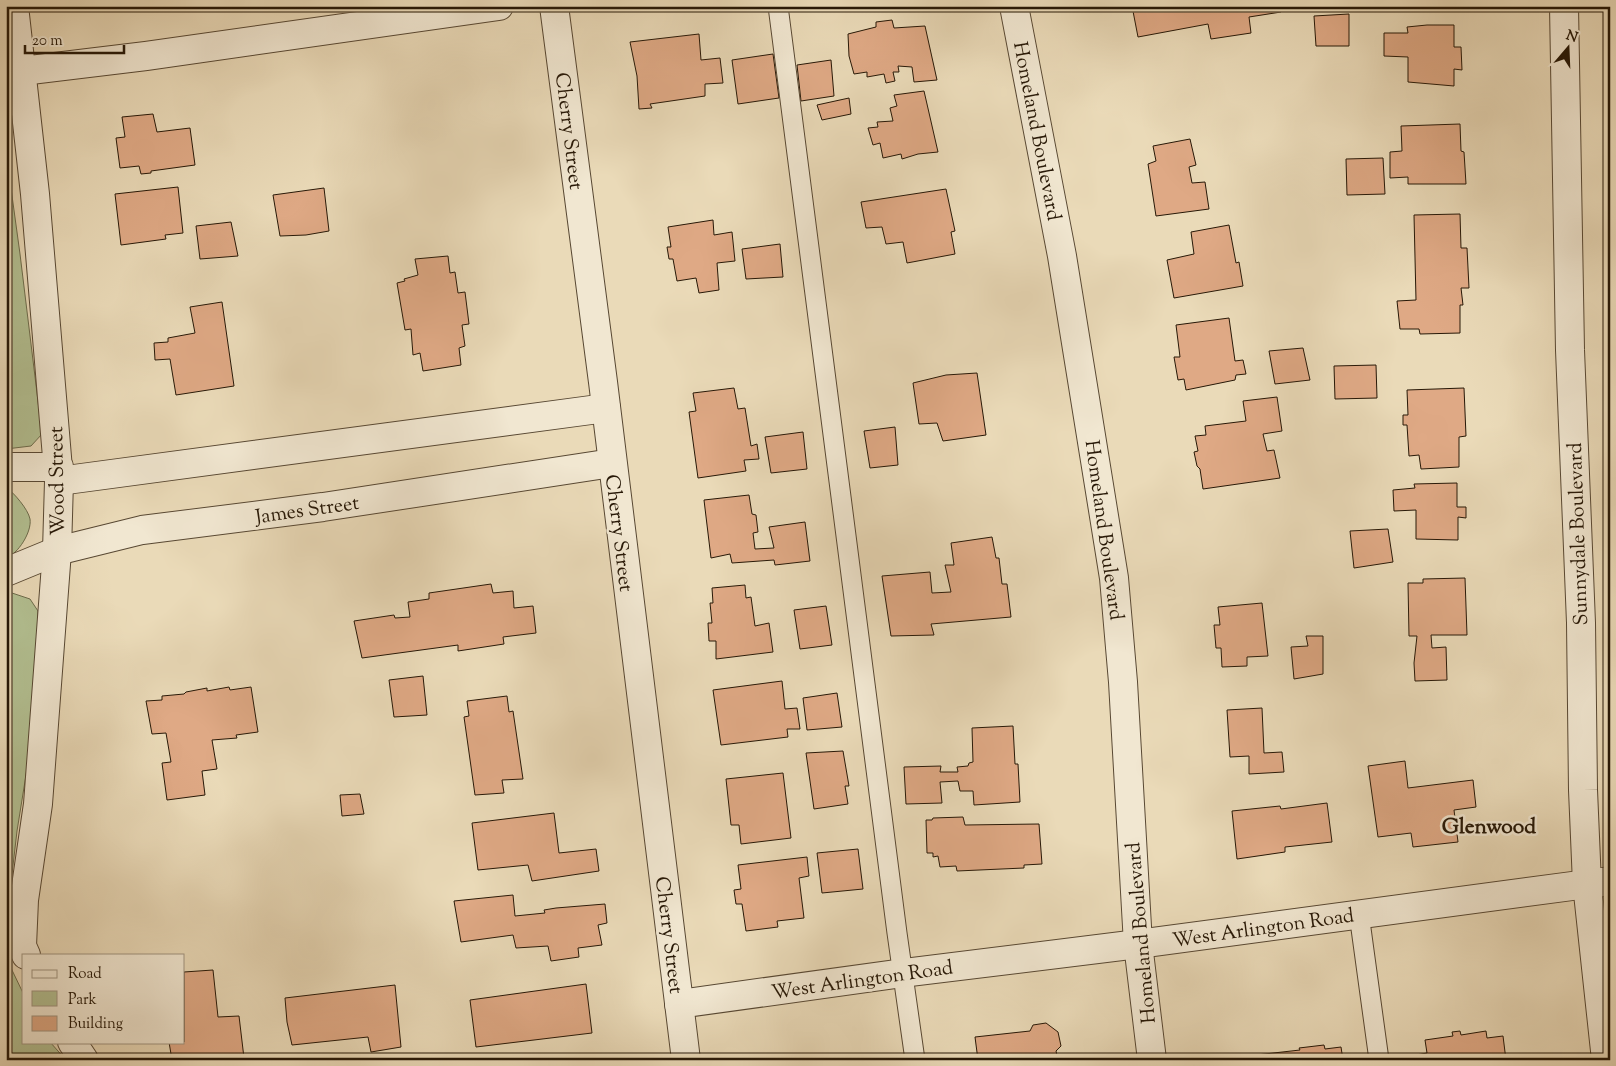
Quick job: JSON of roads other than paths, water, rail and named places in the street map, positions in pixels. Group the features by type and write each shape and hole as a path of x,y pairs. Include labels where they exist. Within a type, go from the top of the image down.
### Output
{"street":[{"name":"Wood Street","path":"14,6 34,194 59,474 57,551 38,804 24,900 22,946 26,954"},
{"path":"22,71 146,56 499,6"},
{"name":"Cherry Street","path":"554,6 606,408 686,1060"},
{"name":"Homeland Boulevard","path":"1014,6 1062,256 1114,578 1123,682 1138,944 1152,1060"},
{"name":"Sunnydale Boulevard","path":"1564,6 1570,350 1581,623 1583,780 1598,883 1606,1060"},
{"path":"6,467 59,474 606,408"},
{"name":"James Street","path":"6,572 57,551 142,530 323,507 612,463"},
{"name":"West Arlington Road","path":"679,1004 1598,883"},
{"path":"73,1044 84,1060"}],"lane":[{"path":"778,6 903,973 916,1060"},
{"path":"1360,914 1379,1060"}],"district":[{"name":"Glenwood","path":"1489,826"}]}
